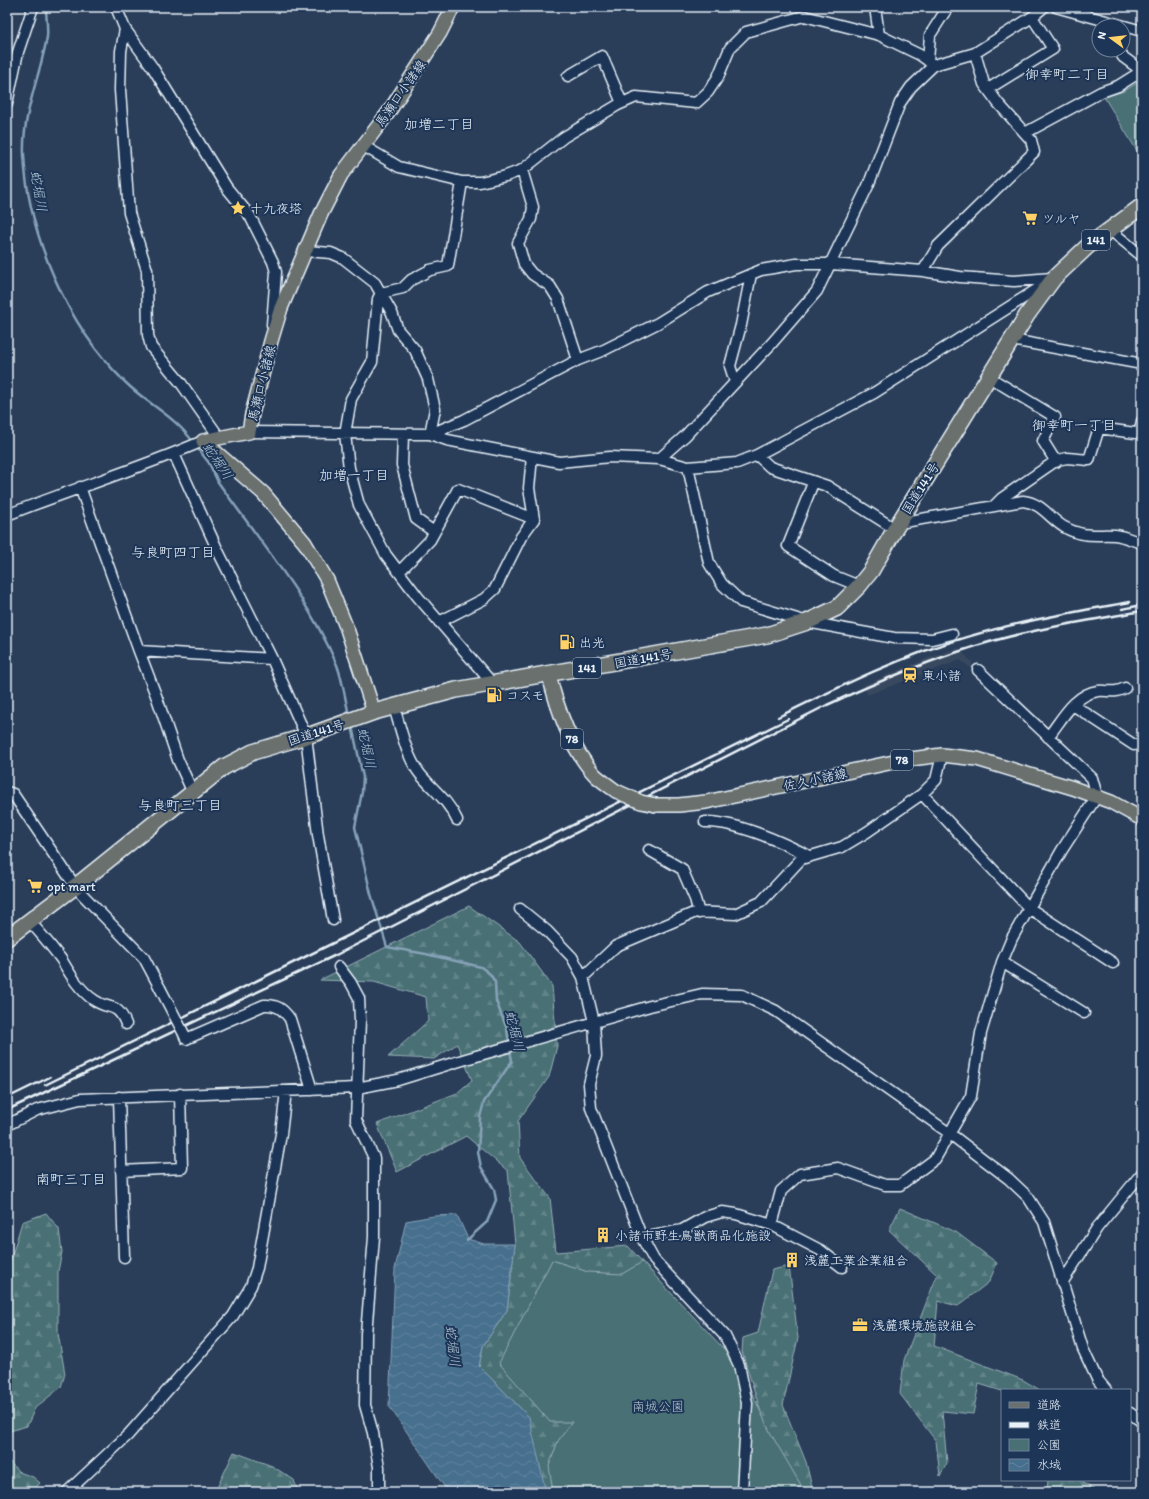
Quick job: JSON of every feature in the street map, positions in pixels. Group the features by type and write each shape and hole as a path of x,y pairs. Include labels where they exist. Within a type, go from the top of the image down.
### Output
{"highway":[{"name":"国道141号","path":"7,938 76,886 194,793 224,767 253,752 306,736 374,712 456,690 492,682 549,675 767,635 807,622 837,608 859,586 871,571 897,526 1027,315 1054,278 1088,246 1142,206"}],"main road":[{"name":"馬瀬口小諸線","path":"203,441 249,432 252,414 281,308 321,214 341,175 392,107 440,33 454,7"},
{"path":"203,441 263,493 305,543 327,580 347,629 374,712"},
{"name":"佐久小諸線","path":"549,675 561,715 571,738 596,776 616,791 641,802 656,805 678,805 706,802 903,760 942,755 977,759 1097,796 1142,819"}],"street":[{"path":"7,104 18,52 33,7"},
{"path":"116,7 125,29 165,86 227,188 250,216 273,262 276,272 271,341"},
{"path":"875,7 879,35"},
{"path":"931,63 930,35 948,7"},
{"path":"1056,7 1091,18"},
{"path":"659,459 685,436 817,291 868,186 900,103 931,63 975,53 1037,11 1053,49 988,89"},
{"path":"362,146 399,167 462,182 493,179 522,170 564,137 622,103 636,97 696,103 708,92 718,76 730,48 746,32 804,16 879,35 931,63"},
{"path":"1131,28 1142,31"},
{"path":"125,29 121,51 120,90 129,213 147,270 148,335 151,347 181,383 219,437"},
{"path":"923,271 938,246 1034,152 1031,140 984,84 975,53"},
{"path":"568,76 602,56 622,103"},
{"path":"1025,133 1102,92 1118,86 1142,71 1124,58"},
{"path":"522,170 533,208 531,219 518,243 524,264 532,274 550,286 558,299 578,360"},
{"path":"381,293 403,288 411,280 430,270 448,266 462,182"},
{"path":"1110,229 1141,254"},
{"path":"306,251 331,253 343,258 375,283 392,313 398,330 415,350 428,379 435,409 430,434"},
{"path":"430,434 464,420 578,360 604,350 658,323 708,292 761,270 796,264 831,264 923,271 960,277 1014,281 1054,278"},
{"path":"735,382 730,366 741,325 751,274"},
{"path":"249,432 430,434 447,440 558,462 610,457 659,459 688,467 736,463 757,455 874,393 1054,278"},
{"path":"381,293 378,300 372,362 350,399 345,434 349,468 359,505 386,555 439,622 492,682"},
{"path":"1012,340 1142,364"},
{"path":"989,377 1055,417 1043,440 1056,462"},
{"path":"994,506 1002,498 1056,462 1067,458 1089,460 1099,428 1134,433 1140,431 1142,421"},
{"path":"403,434 402,464 416,519 434,532"},
{"path":"7,515 80,487 174,454 203,441"},
{"path":"174,454 218,551 272,659 306,736 318,835 333,920"},
{"path":"757,455 770,467 813,483 827,486 897,526 1023,501 1033,502 1063,526 1078,532 1092,536 1116,535 1142,543"},
{"path":"439,622 484,599 495,589 521,536 534,519 528,488 532,457"},
{"path":"688,467 709,563 722,584 741,602 807,622 894,638 932,639 952,634"},
{"path":"813,483 788,546 834,576 859,586"},
{"path":"80,487 178,760 194,793"},
{"path":"399,572 430,540 458,488 534,519"},
{"path":"138,651 272,659"},
{"path":"772,1225 781,1192 800,1174 838,1168 885,1185 900,1185 935,1159 971,1096 981,1033 1002,962 1012,938 1062,850 1097,796 1092,778 1048,738 978,670"},
{"path":"1048,738 1076,700 1097,691 1116,692 1125,688"},
{"path":"1072,705 1134,745"},
{"path":"394,707 414,764 420,774 451,807 457,820"},
{"path":"583,977 616,946 699,913 735,914 761,902 801,859 842,846 867,832 922,794 936,780 942,755"},
{"path":"7,792 13,794 76,886 144,958 186,1039 264,1005 270,1004 282,1009 290,1019 312,1090"},
{"path":"922,794 1029,908 1113,963"},
{"path":"705,822 717,822 777,840 809,856"},
{"path":"649,850 682,869 696,899 699,913"},
{"path":"520,908 547,931 572,957 583,977 594,1022 596,1056 589,1084 591,1108 642,1238 654,1260 725,1336 739,1365 747,1403 742,1492"},
{"path":"29,921 44,937 73,979 94,1001 113,1007 122,1014 126,1024"},
{"path":"1002,962 1084,1013"},
{"path":"339,967 351,983 359,1003 360,1020 356,1120 374,1158 374,1237 366,1334 365,1405 373,1433 379,1467 379,1492"},
{"path":"7,1125 38,1110 80,1099 357,1088 398,1080 650,1006 702,994 742,995 776,1011 949,1133 1009,1179 1028,1197 1044,1222 1083,1349 1097,1379 1105,1389"},
{"path":"67,1492 128,1435 233,1316 251,1286 257,1268 273,1178 286,1091"},
{"path":"122,1171 182,1168 180,1094"},
{"path":"119,1097 124,1257"},
{"path":"1062,1283 1097,1228 1142,1173"},
{"path":"642,1238 682,1230 705,1217 722,1212 736,1214 772,1225 820,1250 842,1267"},
{"path":"1131,1414 1142,1422"}],"shaded area":[{"name":"東小諸","path":"958,648 972,662 971,668 960,660 867,695 864,685 928,658"}],"green space":[{"path":"1139,82 1142,86 1142,159 1104,97 1124,91"},
{"path":"469,906 520,942 552,986 557,1046 549,1077 518,1121 520,1158 550,1198 556,1252 628,1246 655,1276 636,1492 541,1492 529,1417 479,1366 483,1346 507,1310 515,1244 508,1171 466,1136 397,1172 377,1124 457,1093 472,1080 457,1044 434,1059 388,1057 428,1021 426,997 374,982 320,980"},
{"path":"900,1208 956,1232 997,1263 989,1282 958,1306 938,1301 934,1346 1023,1380 1038,1389 1001,1389 1001,1391 979,1384 973,1414 942,1411 947,1463 940,1476 936,1441 900,1394 904,1360 937,1275 889,1230"},
{"path":"46,1213 59,1229 62,1252 58,1271 58,1333 65,1374 61,1387 35,1408 27,1426 10,1431 7,1459 7,1382 10,1380 7,1375 7,1335 11,1328 7,1320 7,1272 22,1222"},
{"name":"南城公園","path":"552,1260 588,1272 622,1274 642,1262 739,1365 771,1434 805,1492 553,1492 549,1466 558,1441 572,1422 550,1422 499,1363"},
{"path":"789,1266 798,1338 783,1405 806,1462 813,1492 786,1492 742,1352 743,1338 758,1333 772,1270"},
{"path":"234,1452 272,1466 294,1480 298,1492 215,1492"},
{"path":"7,1459 19,1472 33,1477 40,1483 32,1492 7,1492"},
{"path":"1048,1481 1080,1481 1098,1492 1047,1492"}],"water":[{"path":"457,1215 468,1239 484,1244 515,1244 507,1310 483,1346 479,1366 529,1417 545,1488 541,1492 448,1492 389,1406 395,1269 406,1221 434,1216"}],"waterway":[{"name":"蛇堀川","path":"46,7 47,37 29,110 24,140 27,185 33,216 42,247 54,278 69,307 85,334 104,359 125,382 169,417 193,442"},
{"name":"蛇堀川","path":"196,446 209,463 218,482 298,593 326,641 339,671 349,715"},
{"name":"蛇堀川","path":"352,726 363,777 362,792 355,827 371,894 387,947 426,954 481,967 490,974 495,982 496,1001 507,1029 509,1044"},
{"name":"蛇堀川","path":"467,1240 487,1222 496,1200 494,1189 481,1167 478,1152 480,1117 484,1102 512,1061 510,1049"}],"railway":[{"path":"778,717 871,673 918,653 942,645 987,631 1068,613 1130,602"},
{"path":"1122,609 1142,605"},
{"path":"7,1110 336,955 827,705 863,689 900,673 996,640 1059,626 1142,611"},
{"path":"45,1085 788,719"},
{"path":"7,1098 50,1077"}],"place":[{"name":"十九夜塔","path":"238,208"},
{"name":"ツルヤ","path":"1030,218"},
{"name":"出光","path":"567,642"},
{"name":"東小諸","path":"910,675"},
{"name":"コスモ","path":"494,695"},
{"name":"opt mart","path":"35,886"},
{"name":"小諸市野生鳥獣商品化施設","path":"603,1235"},
{"name":"浅麓工業企業組合","path":"792,1260"},
{"name":"浅麓環境施設組合","path":"860,1325"}],"district":[{"name":"御幸町二丁目","path":"1067,74"},
{"name":"加増二丁目","path":"439,124"},
{"name":"御幸町一丁目","path":"1074,425"},
{"name":"加増一丁目","path":"354,475"},
{"name":"与良町四丁目","path":"173,552"},
{"name":"与良町三丁目","path":"180,805"},
{"name":"南町三丁目","path":"71,1179"}]}
